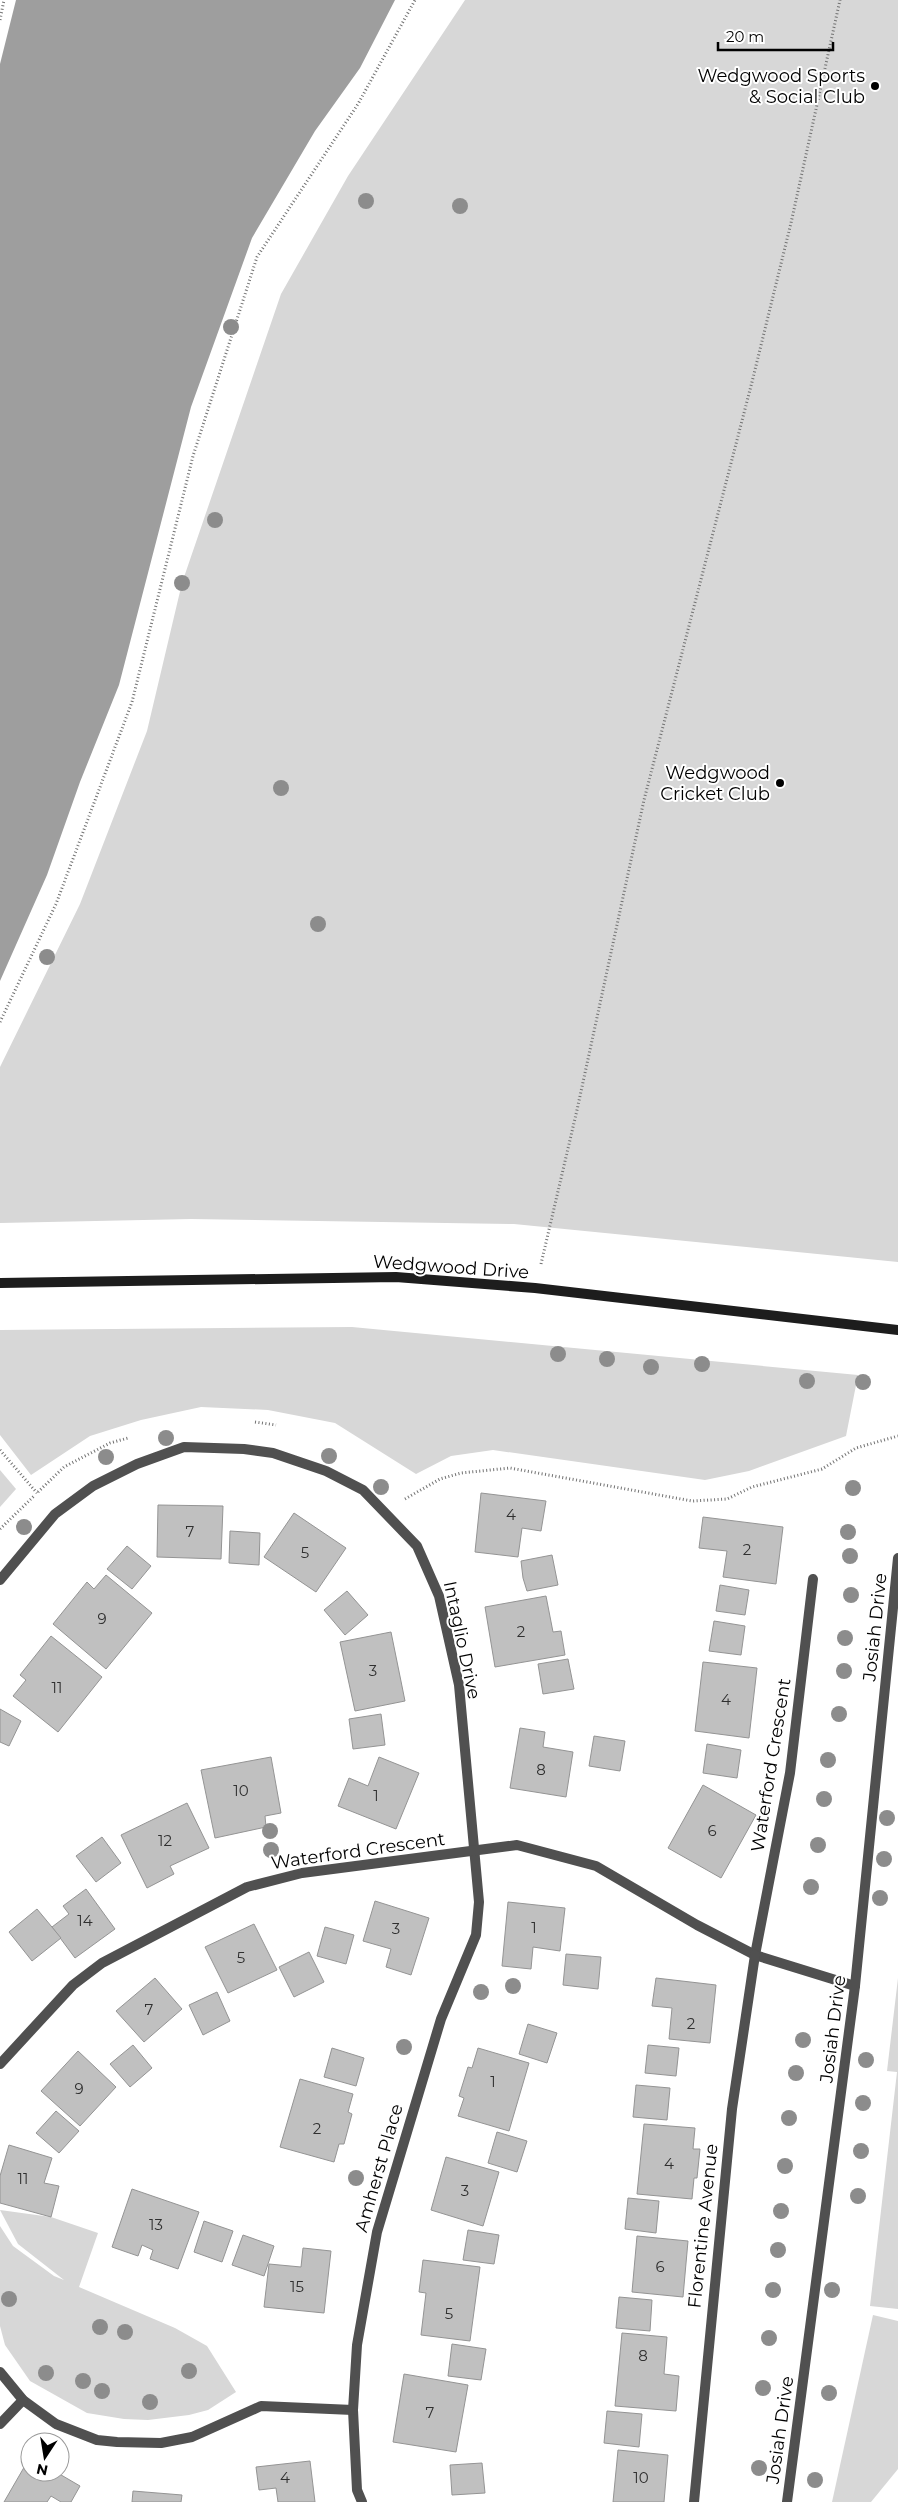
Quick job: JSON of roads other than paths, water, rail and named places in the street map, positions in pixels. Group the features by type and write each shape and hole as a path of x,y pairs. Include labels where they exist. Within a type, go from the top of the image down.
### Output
{"street":[{"name":"Wedgwood Drive","path":"0,1283 396,1277 535,1288 898,1330"},
{"name":"Intaglio Drive","path":"0,1580 55,1514 93,1486 137,1464 184,1447 244,1449 273,1453 326,1471 363,1490 417,1546 439,1596 459,1685 466,1782 474,1850"},
{"name":"Josiah Drive","path":"787,2502 855,1986 898,1558"},
{"name":"Waterford Crescent","path":"755,1955 790,1773 813,1579"},
{"name":"Waterford Crescent","path":"0,2064 73,1985 102,1963 248,1887 302,1873 517,1845 596,1866 697,1925 755,1955 855,1986"},
{"name":"Amherst Place","path":"362,2502 357,2490 353,2410 357,2345 377,2232 438,2028 476,1935 479,1902 474,1850"},
{"name":"Florentine Avenue","path":"694,2502 732,2109 755,1955"},
{"path":"0,2372 24,2400 56,2424 97,2440 122,2443 161,2443 192,2437 261,2406 353,2410"},
{"path":"0,2424 24,2400"}],"place":[{"name":"Wedgwood Sports & Social Club","path":"875,86"},
{"name":"Wedgwood Cricket Club","path":"780,783"}]}
